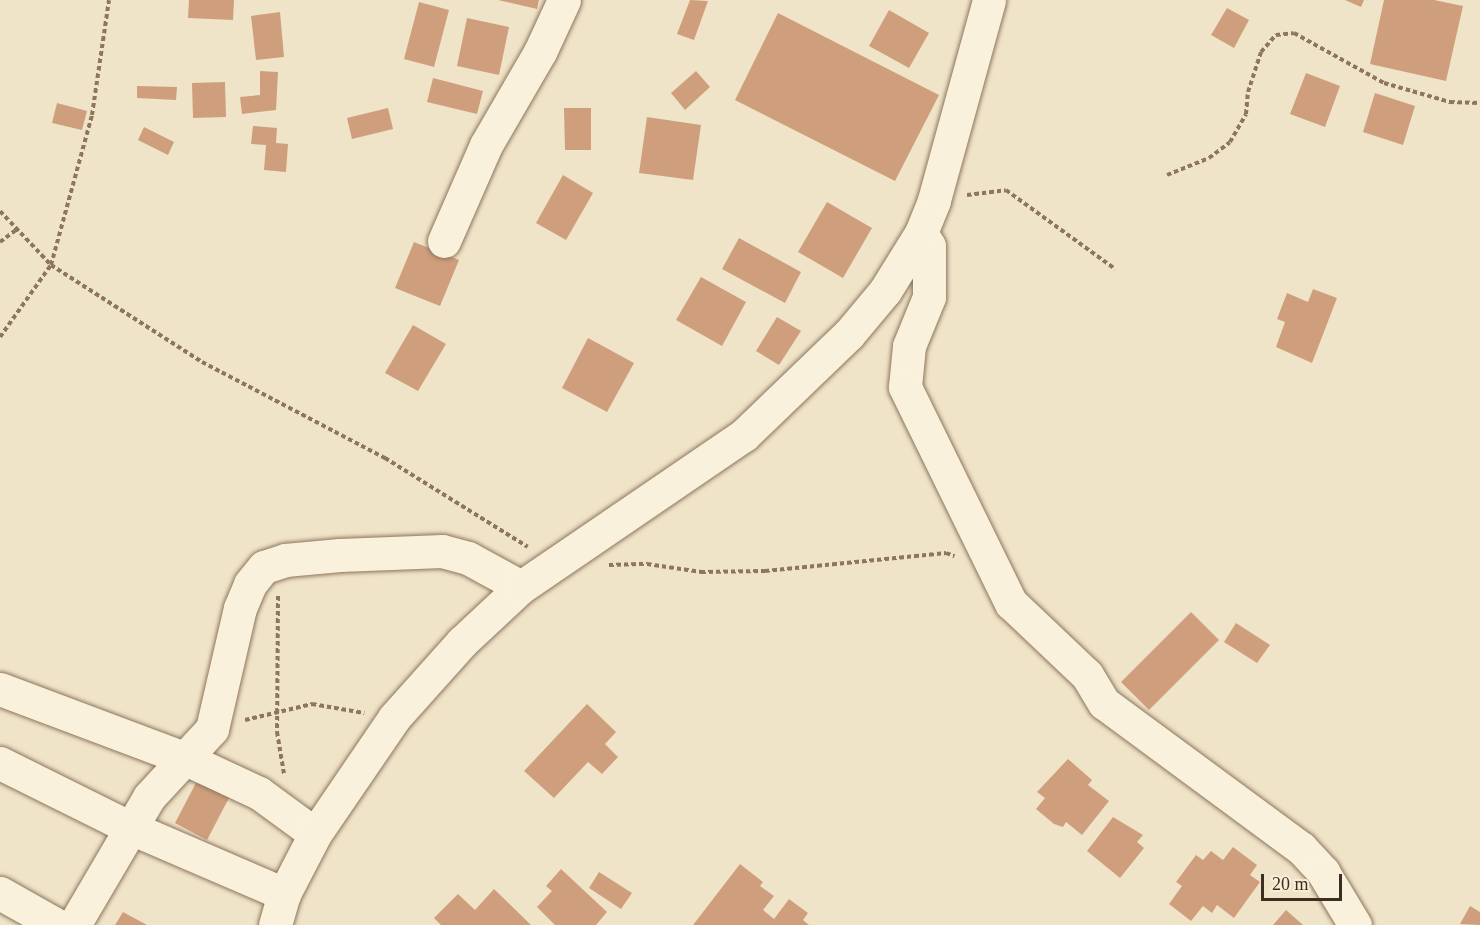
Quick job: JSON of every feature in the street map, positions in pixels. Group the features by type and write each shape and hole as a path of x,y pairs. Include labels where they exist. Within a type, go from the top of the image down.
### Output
{"street":[{"path":"444,241 486,145 540,52 564,0"},
{"path":"275,925 304,826 394,718 462,642 521,587 712,460 780,402 885,291 921,233 934,200 989,0"},
{"path":"921,233 929,246 929,297 909,346 905,387 1011,603 1087,675 1104,703 1301,848 1323,872 1355,925"},
{"path":"74,925 149,797 212,729 228,652 250,584 264,567 285,560 442,551 468,558 521,587"},
{"path":"0,689 186,759 259,794 304,826"},
{"path":"0,763 131,828 284,894"},
{"path":"0,892 57,925"}],"path":[{"path":"0,337 51,265 92,115 109,0"},
{"path":"1167,175 1209,158 1230,142 1246,114 1261,52 1276,35 1294,33 1384,83 1450,102 1480,103"},
{"path":"934,200 1006,190 1114,269"},
{"path":"0,211 51,265 202,362 385,458 518,538 550,566"},
{"path":"0,242 17,229"},
{"path":"604,565 647,564 712,572 848,565 946,553 964,559"},
{"path":"285,560 279,584 276,711 280,750 304,826"},
{"path":"212,729 276,711 312,704 394,718"}],"building":[{"path":"189,0 234,0 233,20 188,18"},
{"path":"498,0 539,0 537,9"},
{"path":"690,0 708,1 694,40 677,34"},
{"path":"1345,0 1364,0 1361,7"},
{"path":"1384,0 1434,0 1463,6 1446,81 1370,64"},
{"path":"419,2 449,10 434,67 404,59"},
{"path":"1227,8 1249,20 1234,48 1211,35"},
{"path":"889,10 929,33 909,68 869,46"},
{"path":"280,12 284,57 256,60 251,16"},
{"path":"778,13 939,95 895,181 735,100"},
{"path":"467,18 509,27 499,75 457,66"},
{"path":"260,71 278,72 276,110 242,114 240,97 260,95"},
{"path":"696,71 710,87 685,110 671,93"},
{"path":"1306,73 1340,86 1325,127 1290,114"},
{"path":"433,78 483,91 477,114 427,102"},
{"path":"225,82 226,117 193,118 192,83"},
{"path":"137,86 177,87 176,100 137,98"},
{"path":"1375,93 1415,106 1403,145 1363,132"},
{"path":"57,103 87,111 82,130 52,123"},
{"path":"388,108 393,129 352,139 347,118"},
{"path":"564,108 591,108 591,150 565,150"},
{"path":"647,117 701,125 693,180 639,173"},
{"path":"253,126 277,128 276,143 288,144 286,172 264,170 266,145 251,144"},
{"path":"144,127 174,142 168,155 138,140"},
{"path":"563,175 593,193 566,240 536,223"},
{"path":"827,202 872,228 843,278 798,252"},
{"path":"739,238 801,272 785,303 722,269"},
{"path":"414,242 459,260 440,306 395,288"},
{"path":"701,277 746,302 722,346 676,320"},
{"path":"1313,289 1337,298 1312,363 1276,347 1285,322 1277,319 1287,293 1308,302"},
{"path":"777,317 801,331 779,365 756,351"},
{"path":"413,325 446,344 418,391 385,373"},
{"path":"588,338 634,363 607,412 562,388"},
{"path":"1191,612 1219,640 1149,710 1121,682"},
{"path":"1236,623 1270,645 1257,663 1224,642"},
{"path":"587,704 616,732 605,744 618,757 602,774 588,762 554,798 524,771"},
{"path":"1068,759 1092,780 1088,785 1109,801 1082,835 1066,822 1063,827 1054,824 1036,809 1045,798 1037,792"},
{"path":"198,779 230,796 207,840 175,823"},
{"path":"1113,817 1143,835 1137,842 1144,848 1120,878 1087,851"},
{"path":"1233,847 1257,865 1250,875 1260,882 1234,918 1217,905 1212,913 1203,906 1191,921 1169,904 1182,886 1176,882 1196,855 1203,860 1211,851 1223,860"},
{"path":"740,864 763,882 760,886 774,896 763,910 774,919 789,899 808,913 803,920 809,925 693,925"},
{"path":"561,869 607,912 596,925 555,925 537,907 552,891 546,886"},
{"path":"599,872 632,893 621,909 589,888"},
{"path":"494,889 531,925 441,925 434,918 458,894 475,910"},
{"path":"1470,906 1480,912 1480,925 1460,924"},
{"path":"1286,910 1303,925 1273,925"},
{"path":"123,912 147,925 115,925"}]}
